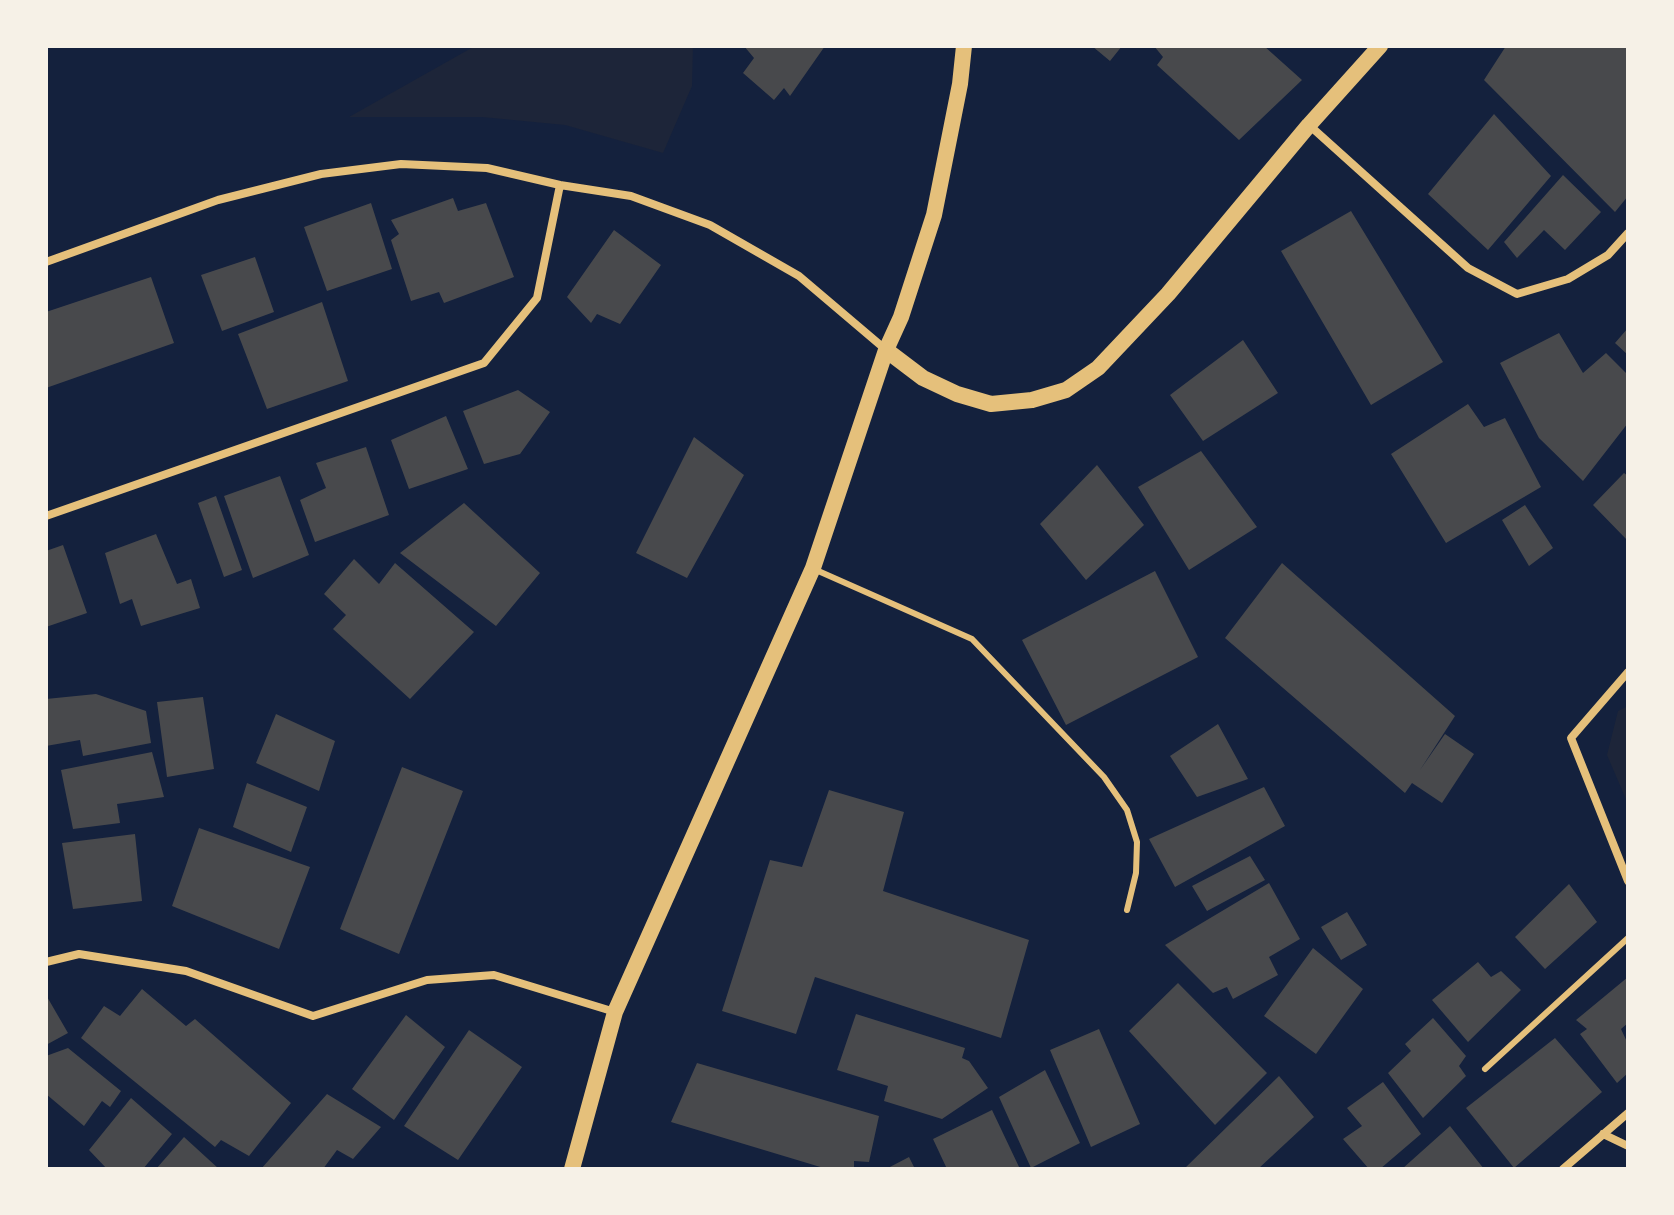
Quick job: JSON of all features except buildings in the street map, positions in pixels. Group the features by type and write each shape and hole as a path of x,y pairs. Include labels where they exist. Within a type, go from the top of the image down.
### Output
{"main road":[{"path":"572,1169 615,1012 813,568 886,350 901,317 934,215 960,84 964,46"},
{"path":"886,350 923,378 957,394 991,404 1032,400 1066,390 1098,368 1168,294 1309,125 1380,46"}],"street":[{"path":"1309,125 1468,268 1517,294 1568,279 1608,255 1628,233"},
{"path":"46,262 218,200 321,174 401,164 487,168 560,185 631,196 710,225 799,276 886,350"},
{"path":"46,516 484,363 537,298 560,185"},
{"path":"1628,672 1571,738 1628,881"},
{"path":"46,962 79,954 186,971 313,1016 427,980 494,975 615,1012"},
{"path":"1563,1169 1628,1113"},
{"path":"1603,1134 1628,1146"}],"lane":[{"path":"813,568 972,639 1104,777 1127,810 1137,842 1136,873 1127,910"},
{"path":"1485,1069 1628,938"}],"shaded area":[{"path":"475,46 693,46 692,86 663,153 565,125 482,117 349,117"},
{"path":"1628,706 1628,804 1607,755 1618,711"}]}
